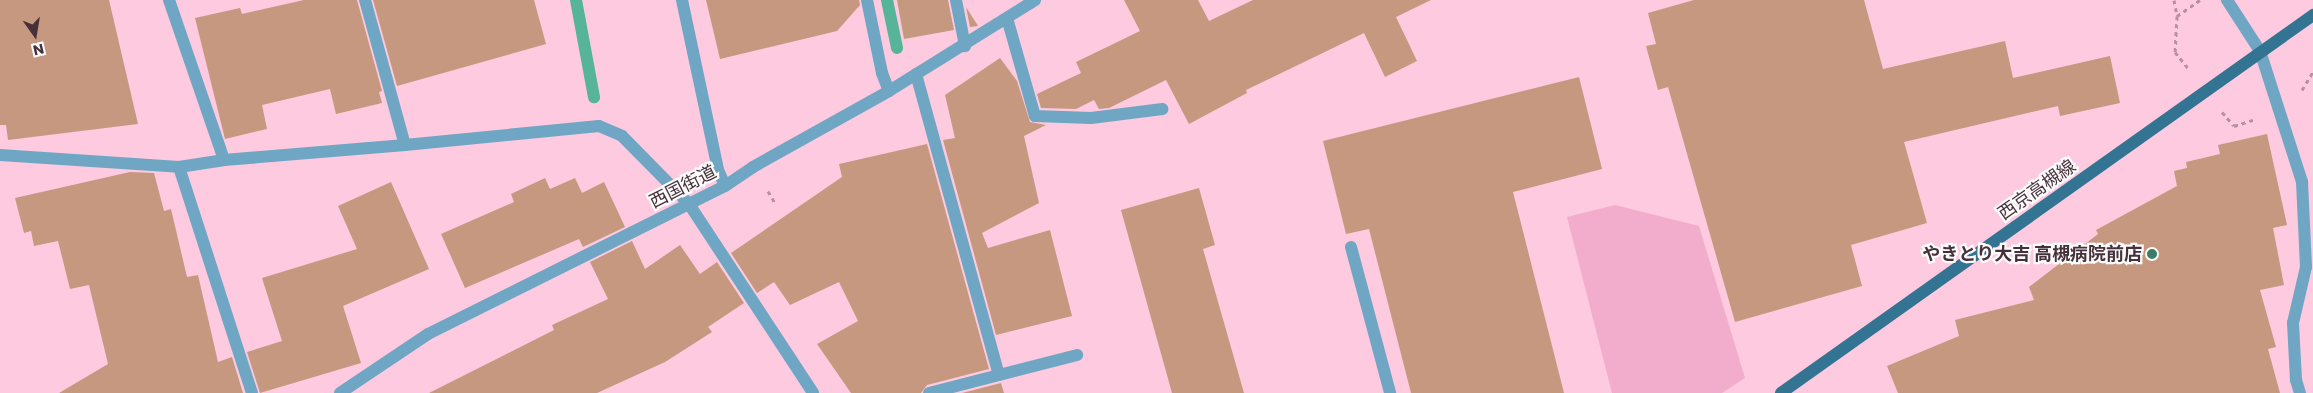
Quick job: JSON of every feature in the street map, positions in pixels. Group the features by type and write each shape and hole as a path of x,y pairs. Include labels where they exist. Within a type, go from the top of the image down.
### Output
{"main road":[{"name":"西京高槻線","path":"1781,393 2313,15"}],"street":[{"path":"170,0 224,160"},
{"path":"365,0 405,145"},
{"path":"682,0 718,170 725,186"},
{"path":"866,0 882,73 890,91"},
{"path":"956,0 965,46"},
{"name":"西国街道","path":"340,393 428,334 725,186 753,167 890,91 965,46 1035,0"},
{"path":"2227,0 2260,51 2302,182 2306,267 2293,323 2296,380 2300,393"},
{"path":"1007,18 1035,116 1091,118 1162,109"},
{"path":"916,74 999,375"},
{"path":"0,155 179,167 224,160 599,126 622,136 689,204 813,393"},
{"path":"179,167 252,393"},
{"path":"1351,247 1390,393"},
{"path":"929,393 1077,355"}],"path":[{"path":"2174,0 2177,16 2200,0"},
{"path":"2301,92 2313,72"},
{"path":"2234,126 2257,119"}],"shaded area":[{"path":"1615,205 1699,226 1745,378 1722,393 1612,393 1567,217"}],"building":[{"path":"0,0 109,0 138,124 8,140 6,125 0,125"},
{"path":"304,0 357,0 382,91 379,92 382,103 336,114 330,89 262,105 267,129 225,139 195,18 240,8 242,14"},
{"path":"373,0 534,0 546,44 397,86"},
{"path":"706,0 859,0 860,5 837,31 720,59"},
{"path":"897,0 948,0 954,30 904,39"},
{"path":"1124,0 1198,0 1209,21 1253,0 1431,0 1396,17 1417,61 1385,77 1364,33 1246,90 1247,93 1189,124 1166,80 1109,108 1099,109 1094,100 1076,109 1041,108 1037,94 1081,73 1076,62 1140,31"},
{"path":"1694,0 1864,0 1883,69 2005,41 2013,78 2110,56 2120,103 2060,116 2058,106 1904,142 1927,223 1851,245 1862,286 1735,322 1668,87 1658,90 1646,46 1656,44 1648,13"},
{"path":"966,7 978,26 970,27"},
{"path":"1000,58 1017,81 1030,122 1046,125 1024,136 1039,203 982,233 988,248 1050,230 1072,316 996,335 943,140 955,138 945,95"},
{"path":"1579,77 1602,169 1513,192 1564,393 1411,393 1369,229 1346,234 1323,141"},
{"path":"2267,134 2287,225 2273,228 2284,285 2260,290 2276,347 2268,349 2280,393 1898,393 1887,366 1959,336 1955,320 2034,300 2029,287 2098,234 2096,230 2177,186 2174,171 2187,168 2186,162 2220,154 2218,145"},
{"path":"927,144 989,369 927,385 921,393 851,393 817,344 858,321 839,282 790,305 774,282 757,293 731,253 842,177 839,164"},
{"path":"130,172 154,173 164,211 171,209 187,277 198,275 218,362 232,357 243,393 59,393 108,364 89,285 70,289 58,241 34,246 31,231 24,233 15,198"},
{"path":"545,178 550,189 575,178 582,193 604,182 625,227 583,247 579,239 465,288 441,234 514,202 511,194"},
{"path":"391,182 429,269 343,306 361,363 260,393 247,352 282,341 262,278 357,249 338,206"},
{"path":"1199,188 1215,245 1203,249 1244,393 1172,393 1121,210"},
{"path":"632,241 645,269 680,245 700,274 717,262 744,303 708,327 712,332 665,362 597,393 429,393 554,330 552,325 608,299 590,262"},
{"path":"1001,383 1004,393 962,393"}],"waterway":[{"path":"576,0 594,97"},
{"path":"887,0 897,48"}],"place":[{"name":"やきとり大吉 高槻病院前店","path":"2152,254"}]}
